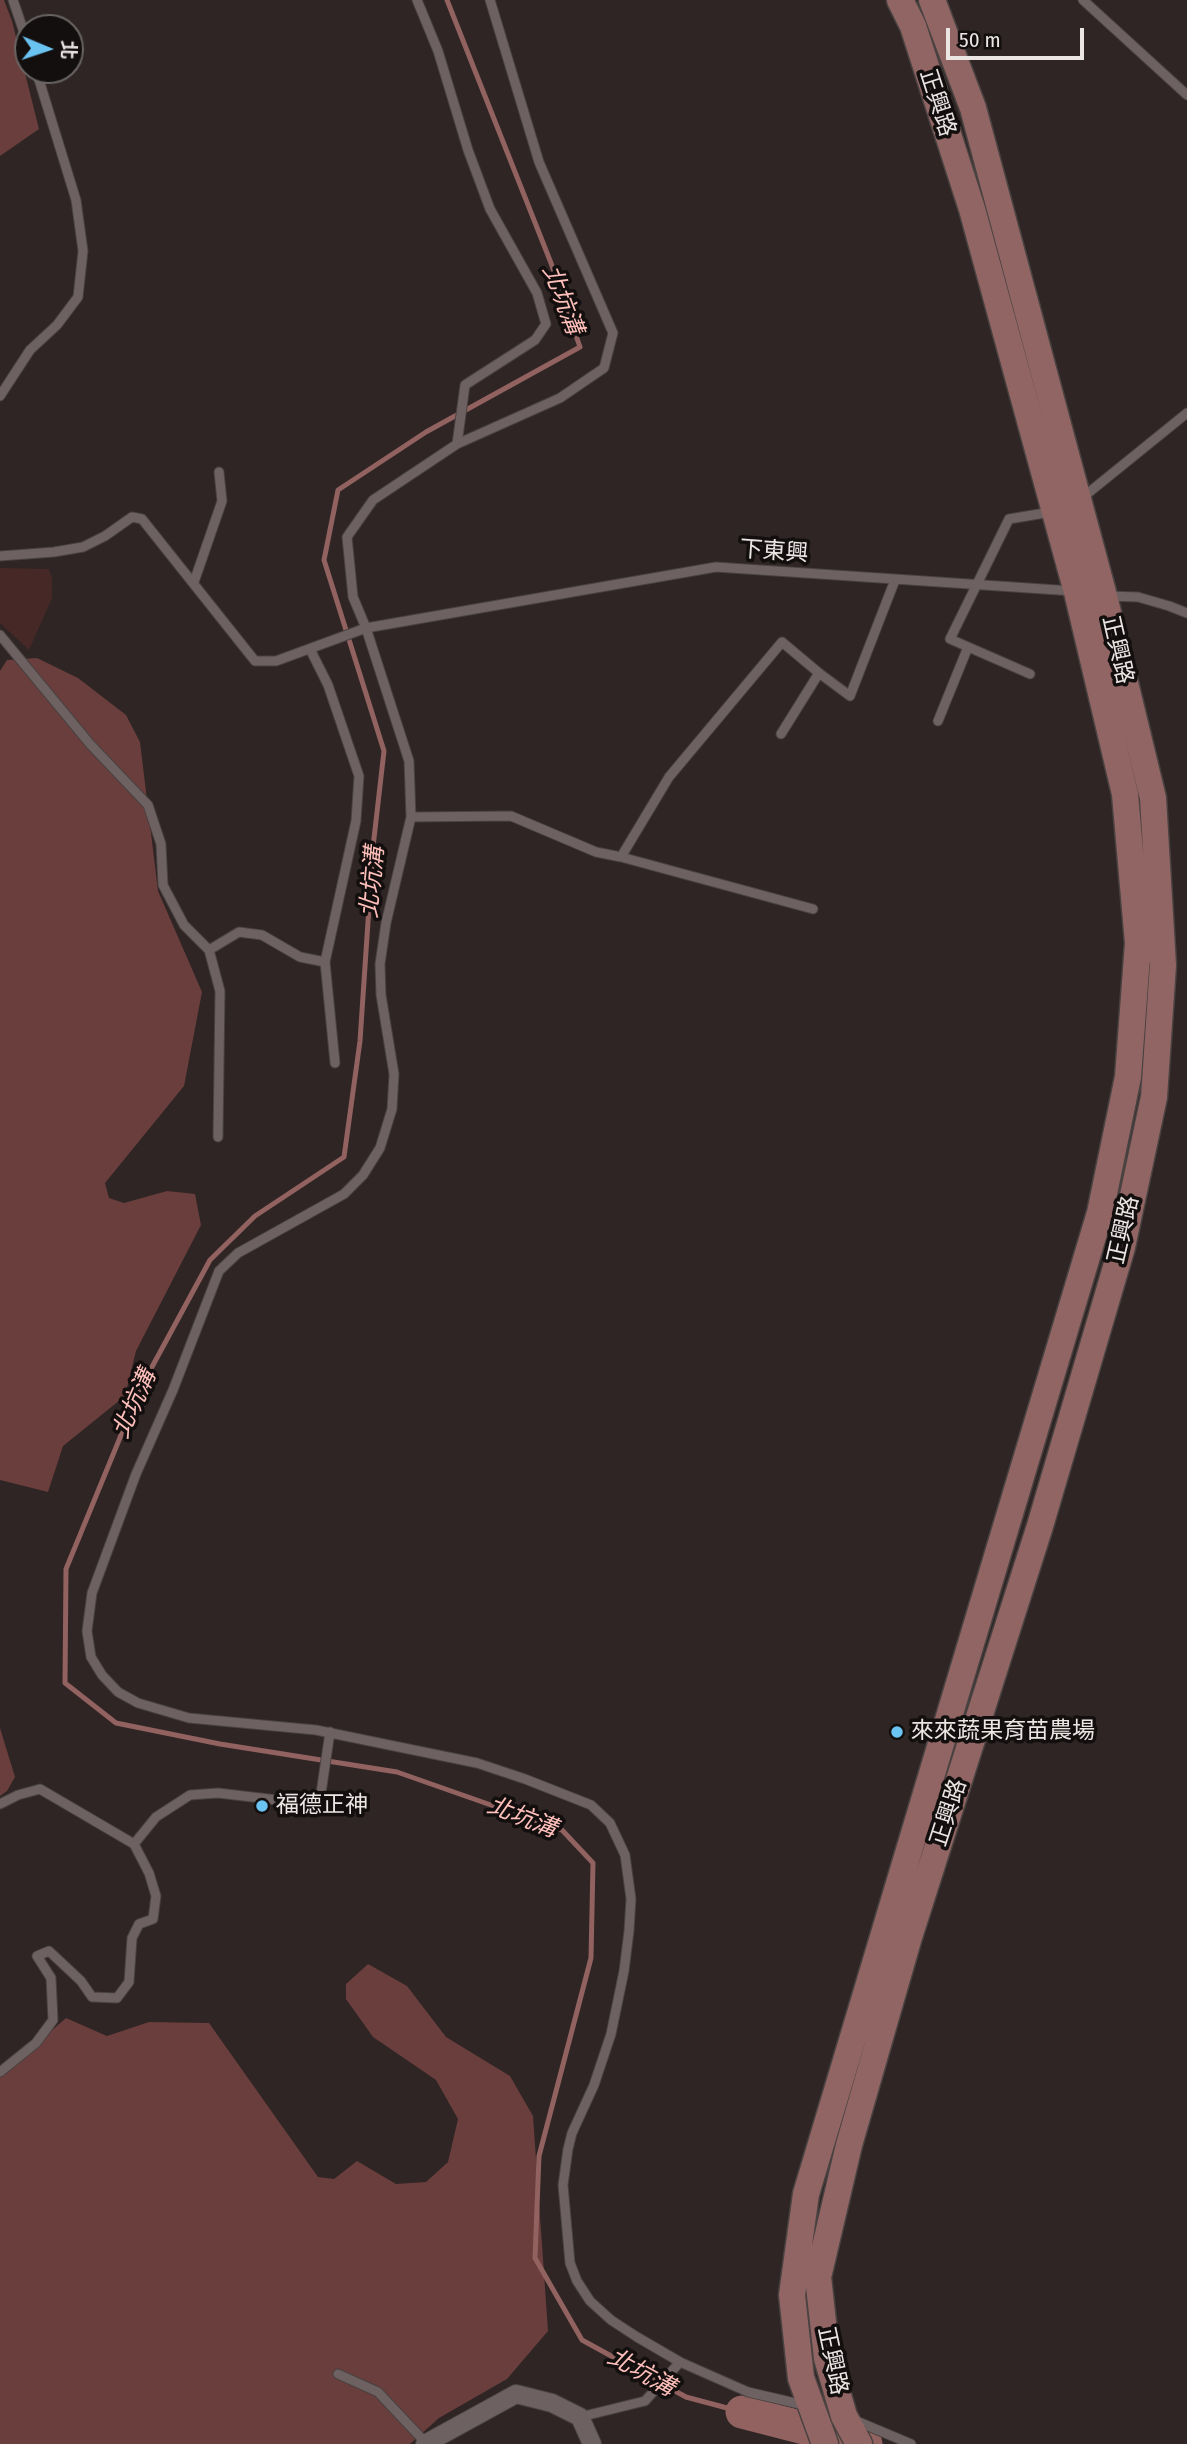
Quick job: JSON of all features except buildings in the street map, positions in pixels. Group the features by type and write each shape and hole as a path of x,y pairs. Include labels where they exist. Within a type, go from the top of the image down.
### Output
{"main road":[{"name":"正興路","path":"825,2444 834,2419 818,2277 849,2146 909,1937 1040,1526 1122,1247 1154,1097 1163,965 1153,799 1104,596 1067,506 913,26 900,0"},
{"name":"正興路","path":"834,2419 801,2378 792,2295 806,2194 1100,1213 1128,1077 1138,943 1125,794 1077,592 1067,506 973,108 932,0"}],"street":[{"path":"425,2444 516,2393 567,2410 592,2444"}],"lane":[{"path":"417,0 438,51 468,150 490,209 537,293 546,324 535,340 465,385 457,444"},
{"path":"490,0 539,162 613,333 604,369 560,398 457,444 373,500 347,537 353,597 408,761 411,817 386,923 380,964 381,995 394,1074 392,1109 380,1148 363,1175 344,1194 238,1253 219,1271 92,1593 88,1631 91,1657 102,1675 118,1692 138,1703 189,1718 330,1733 489,1767 590,1805 610,1823 625,1855 631,1899 629,1931 611,2034 568,2149 563,2185 570,2263 577,2281 590,2301 611,2320 680,2362 748,2392 911,2444"},
{"path":"1083,0 1187,95"},
{"path":"0,397 30,350 57,325 78,297 83,251 76,200 40,84"},
{"path":"1030,674 950,639 1009,519 1067,506 1187,413"},
{"path":"194,582 222,502 219,472"},
{"path":"0,556 83,547 105,536 132,517 142,519 194,582"},
{"name":"下東興","path":"194,582 255,661 276,661 363,629 716,567 1138,597 1187,613"},
{"path":"621,857 668,777 782,642 850,696 895,580"},
{"path":"0,635 90,744 148,805 161,844 163,885 184,925 209,950 220,990 218,1137"},
{"path":"939,720 968,647"},
{"path":"310,649 328,685 359,776 356,821 325,962 335,1063"},
{"path":"781,734 819,673"},
{"path":"411,817 511,816 596,852 813,909"},
{"path":"209,950 239,932 262,935 300,957 325,962"},
{"path":"134,1844 156,1817 191,1794 218,1793 286,1801 321,1793 330,1733"},
{"path":"0,1804 18,1795 40,1789 134,1844 149,1873 156,1896 153,1919 139,1924 132,1938 129,1982 117,1998 92,1997 81,1981 49,1951 37,1956 51,1978 53,2020 36,2043 0,2073"},
{"path":"567,2410 645,2401 680,2362"},
{"path":"338,2374 378,2392 425,2444"}],"shaded area":[{"path":"0,0 4,0 14,29 14,84 28,84 39,129 0,156"},
{"path":"0,568 49,569 52,598 29,650 0,623"},
{"path":"37,658 78,678 126,715 140,742 158,891 202,992 184,1086 105,1183 109,1198 124,1203 167,1191 195,1194 201,1225 136,1351 125,1396 63,1446 48,1492 0,1480 0,671 7,660"},
{"path":"0,1728 15,1777 7,1791 0,1796"},
{"path":"368,1964 407,1986 446,2037 510,2076 533,2116 548,2331 507,2379 439,2418 410,2444 0,2444 0,2075 66,2018 107,2036 149,2022 209,2023 318,2177 334,2179 357,2161 396,2184 426,2182 448,2162 458,2119 436,2080 373,2037 346,1999 346,1984"}],"waterway":[{"name":"北坑溝","path":"447,0 551,263 580,347 426,432 338,490 324,560 384,751 373,847 360,1041 344,1157 255,1216 210,1260 140,1389 66,1569 65,1683 116,1723 220,1744 397,1772 562,1830 593,1863 591,1958 539,2156 535,2258 582,2340 686,2397 742,2412"},
{"name":"北坑溝","path":"742,2412 866,2444"}],"place":[{"name":"來來蔬果育苗農場","path":"897,1732"},
{"name":"福德正神","path":"262,1806"}]}
